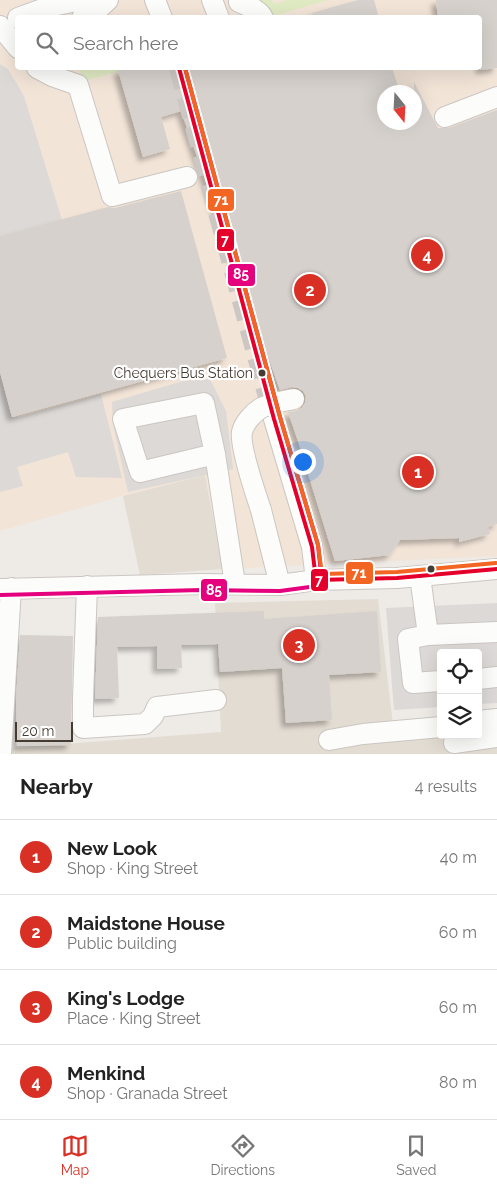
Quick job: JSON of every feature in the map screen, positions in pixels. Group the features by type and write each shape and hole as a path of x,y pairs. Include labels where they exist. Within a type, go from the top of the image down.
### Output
{"street":[{"path":"26,15 48,7 81,0 96,10"},
{"path":"155,0 161,15"},
{"path":"210,15 212,0"},
{"path":"212,0 218,15"},
{"path":"240,9 257,10 262,15"},
{"path":"0,25 15,19"},
{"path":"0,25 15,28"},
{"path":"0,25 15,44"},
{"path":"47,70 78,85 112,196 188,178"},
{"path":"445,117 497,97"},
{"path":"280,585 243,445 242,431 260,408 294,398"},
{"path":"215,454 140,472 123,419 204,403 215,454 235,584"},
{"path":"274,419 312,547 316,580"},
{"path":"1,744 5,588 202,584 280,585 316,580 420,576 497,569"},
{"path":"420,576 428,635"},
{"path":"87,586 82,698 83,728 145,724 153,716 157,707 216,700"},
{"path":"437,681 413,684 408,639 428,635 497,632"},
{"path":"482,679 497,677"},
{"path":"482,721 497,719"},
{"path":"329,740 363,734 437,727"},
{"path":"454,743 497,737"}],"shaded area":[{"path":"0,0 497,0 497,556 223,569 205,475 122,496 0,531"},
{"path":"0,64 8,69 24,96 62,220 0,236"},
{"path":"0,372 12,417 20,417 101,394 122,478 76,477 68,452 17,467 23,486 0,492"},
{"path":"210,379 226,411 233,469 128,492 113,424 112,402 183,381"},
{"path":"205,475 223,569 140,575 123,496"},
{"path":"378,599 395,741 437,737 437,739 482,739 482,733 497,732 497,754 0,754 0,749 221,732 215,603"},
{"path":"497,603 497,703 482,704 482,649 437,649 437,707 394,710 386,608"}],"green space":[{"path":"248,0 272,0 274,4 287,0 328,0 276,15 271,15"},
{"path":"80,70 124,70 81,82"}],"building":[{"path":"358,0 374,0 378,15 312,15 312,13"},
{"path":"436,0 497,0 497,68 482,70 482,15 438,15"},
{"path":"118,70 393,70 398,85 377,85 377,130 422,130 422,97 438,128 449,128 497,110 497,524 488,527 490,534 459,542 459,538 400,540 390,555 335,561 288,412 302,408 306,396 298,388 292,387 280,390 181,111 161,117 170,149 143,157"},
{"path":"181,191 227,358 12,417 0,372 0,236 108,207 115,208"},
{"path":"264,611 264,619 377,611 381,672 329,675 332,720 286,723 282,668 220,672 218,644 181,645 182,668 157,669 157,646 117,647 119,698 95,699 98,617"},
{"path":"20,635 73,636 71,745 17,746 16,700"}],"tunnel":[{"path":"180,70 274,419"}],"transit line":[{"name":"7","path":"180,70 274,419 312,547 316,580 397,578 497,569"},
{"name":"85","path":"0,595 202,590 280,591 317,586 322,582 318,545 280,417 186,70"},
{"name":"71","path":"186,70 280,417 318,545 322,574 397,572 496,563"}],"place":[{"name":"Menkind","path":"427,255"},
{"name":"Maidstone House","path":"310,290"},
{"name":"Chequers Bus Station","path":"262,373"},
{"name":"New Look","path":"418,472"},
{"name":"King's Lodge","path":"299,645"}]}
